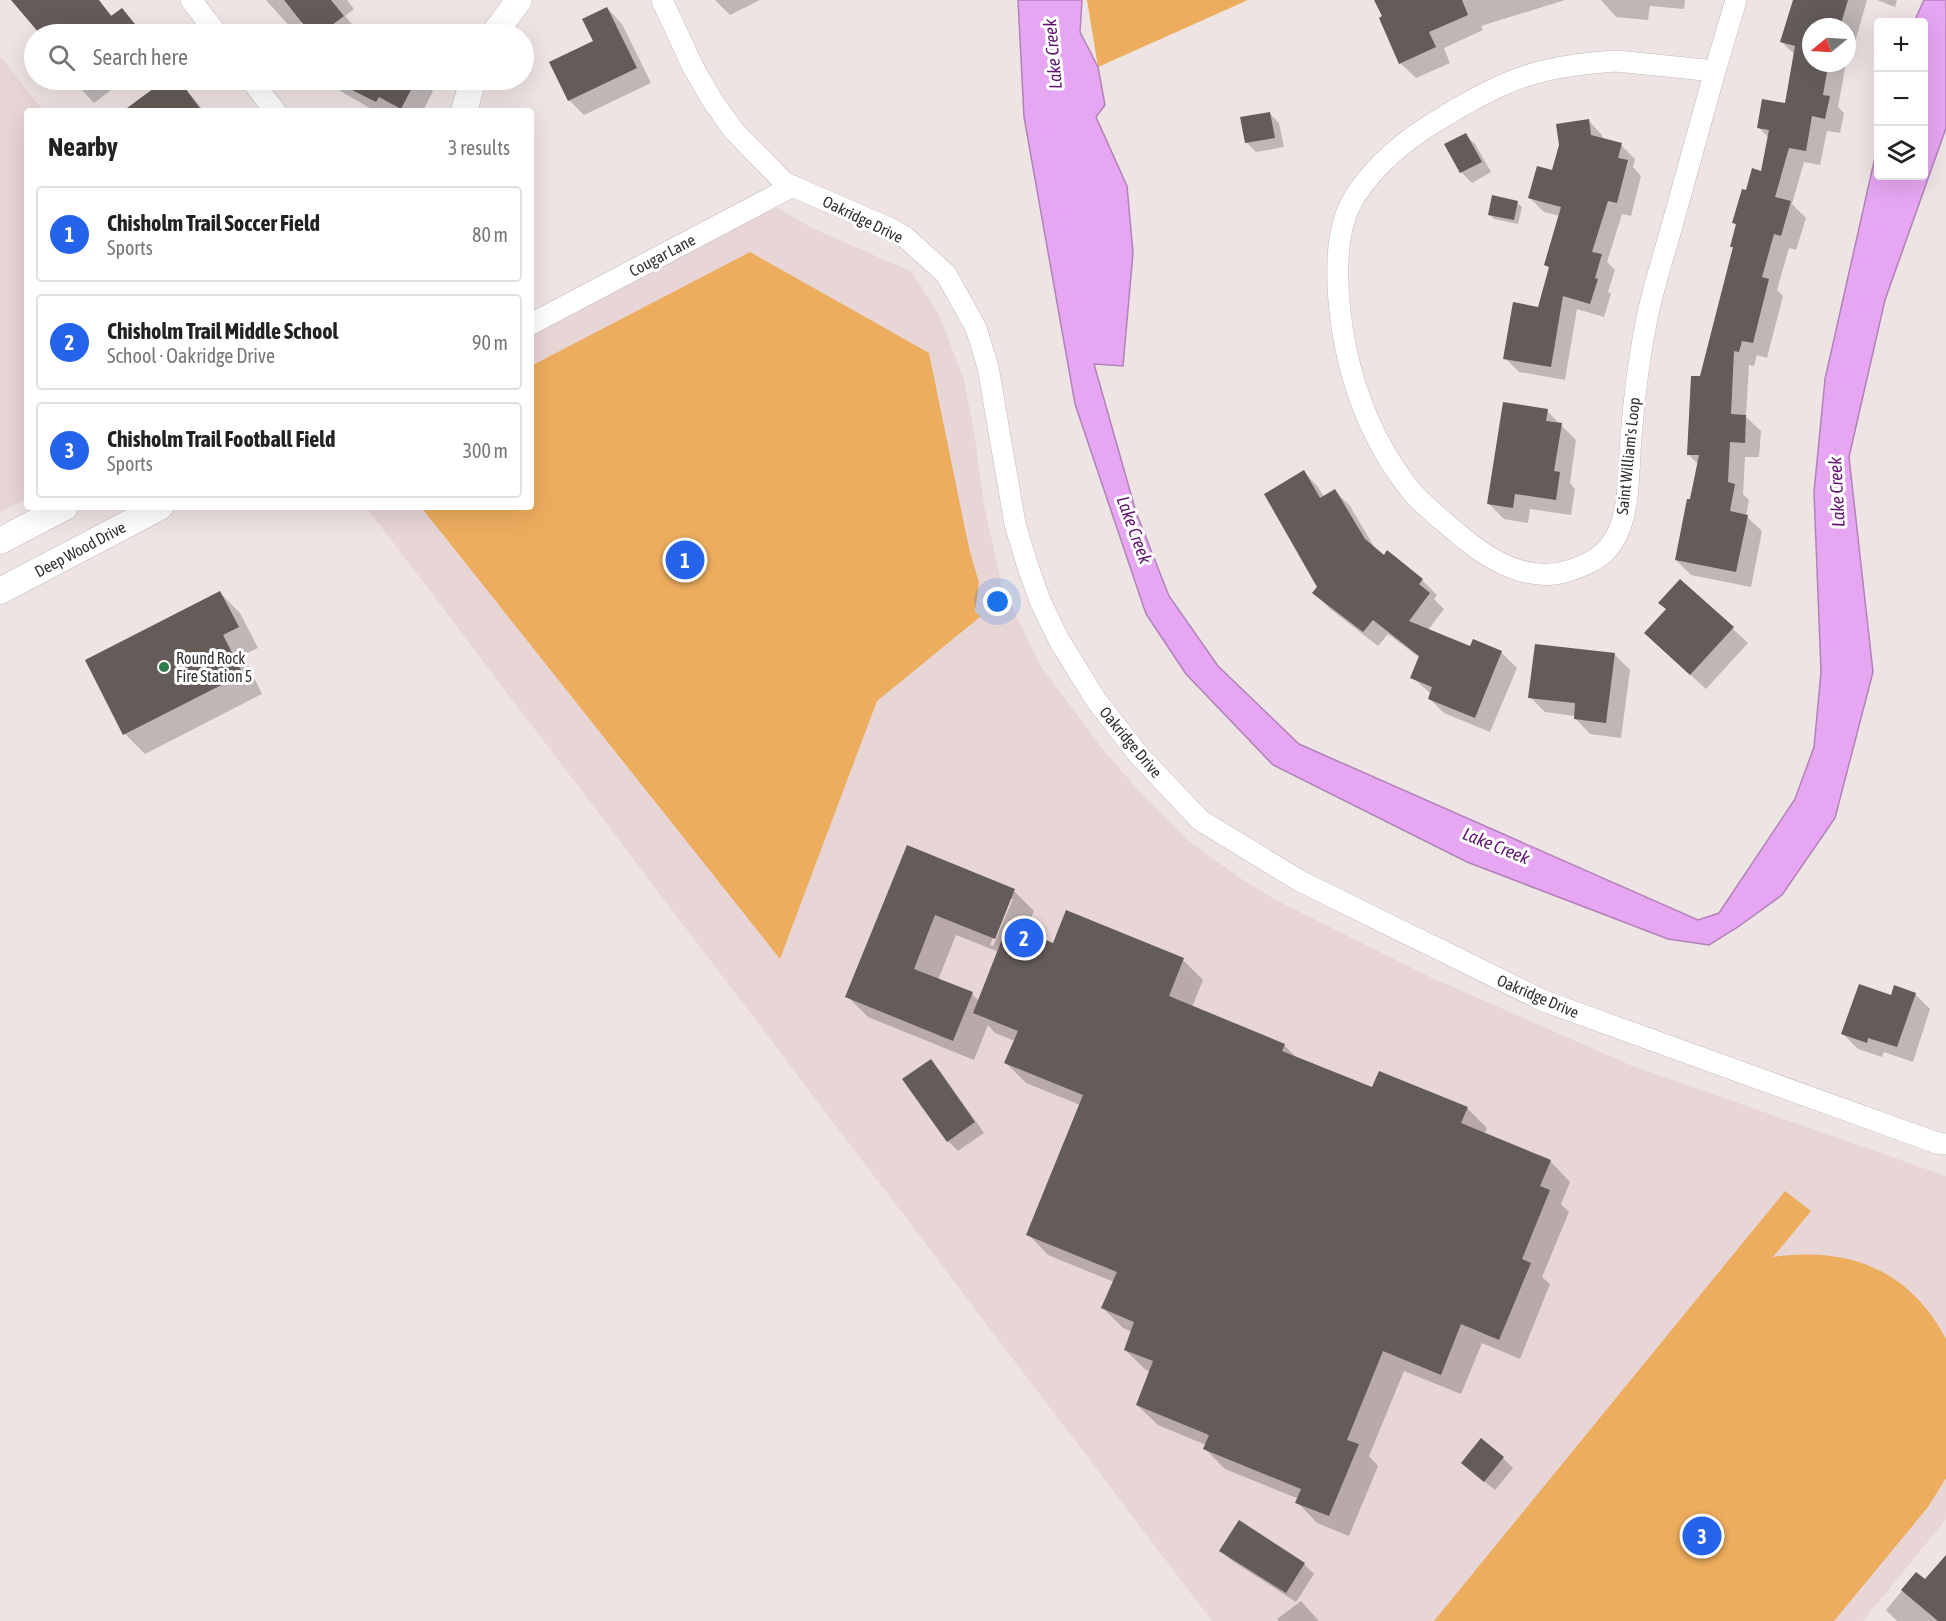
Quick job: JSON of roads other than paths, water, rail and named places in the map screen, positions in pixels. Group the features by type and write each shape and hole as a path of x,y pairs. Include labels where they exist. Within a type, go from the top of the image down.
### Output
{"street":[{"path":"191,0 209,24"},
{"path":"501,24 519,0"},
{"name":"Oakridge Drive","path":"662,0 711,100 734,131 785,183 905,237 933,261 951,283 976,328 988,367 1015,524 1041,603 1059,640 1096,700 1137,753 1200,820 1300,881 1544,1001 1937,1143 1946,1144"},
{"name":"Saint William's Loop","path":"1715,71 1616,61 1581,64 1529,75 1471,100 1418,132 1392,153 1370,177 1354,197 1345,218 1337,265 1340,321 1353,380 1368,419 1388,457 1412,491 1427,507 1468,542 1489,557 1512,569 1541,574 1562,573 1589,563 1601,555 1614,540 1624,517 1636,376 1647,315 1736,0"},
{"path":"259,90 273,108"},
{"path":"465,108 470,90"},
{"name":"Cougar Lane","path":"534,322 793,186"},
{"path":"0,541 59,510"},
{"name":"Deep Wood Drive","path":"0,591 154,510"}],"water":[{"name":"Lake Creek","path":"1018,0 1082,0 1080,32 1098,67 1105,105 1096,117 1127,186 1133,253 1123,366 1094,364 1136,512 1169,596 1218,666 1299,744 1698,920 1719,913 1795,799 1814,747 1821,672 1814,492 1825,379 1874,162 1874,180 1928,180 1885,300 1849,457 1873,672 1835,818 1782,895 1709,945 1668,939 1467,862 1273,765 1186,674 1146,614 1075,404 1024,117"},
{"path":"1924,0 1946,0 1946,128 1928,179 1928,18 1916,18"}],"place":[{"name":"Chisholm Trail Soccer Field","path":"685,560"},
{"name":"Round Rock Fire Station 5","path":"164,667"},
{"name":"Chisholm Trail Middle School","path":"1024,938"},
{"name":"Chisholm Trail Football Field","path":"1702,1536"}]}
